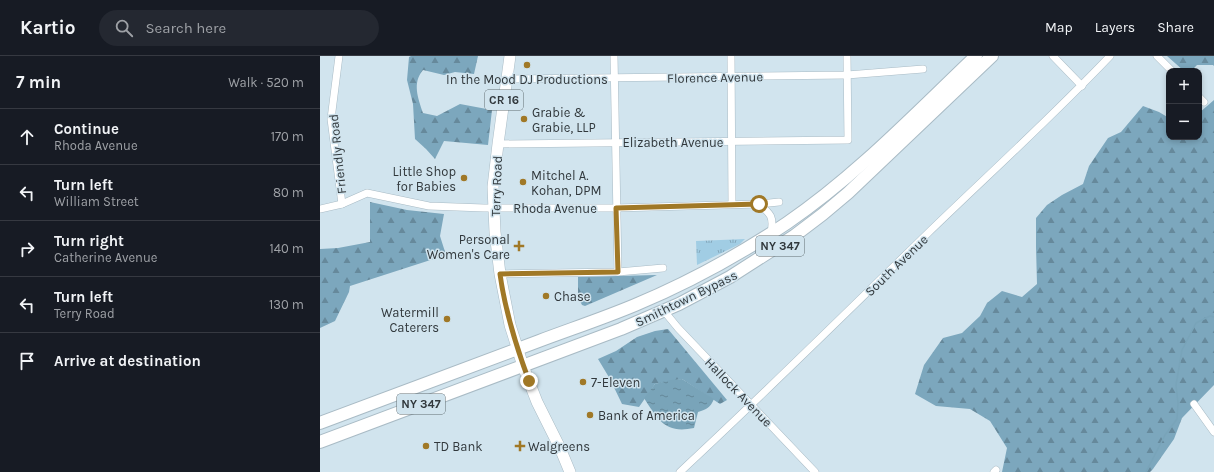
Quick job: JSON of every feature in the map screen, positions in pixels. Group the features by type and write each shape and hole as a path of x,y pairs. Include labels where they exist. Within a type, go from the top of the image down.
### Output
{"highway":[{"name":"Smithtown Bypass","path":"320,423 634,305 706,272 771,233 818,200 863,163 976,56"},
{"name":"Smithtown Bypass","path":"320,442 621,329 664,311 743,270 813,222 862,180 992,56"}],"main road":[{"name":"Terry Road","path":"510,56 493,186 500,274 507,311 523,366 537,402 570,472"}],"street":[{"name":"Friendly Road","path":"340,56 331,119 342,204"},
{"path":"614,56 618,272"},
{"path":"731,56 732,204"},
{"path":"847,56 847,75"},
{"path":"1053,56 1082,86"},
{"name":"South Avenue","path":"680,472 752,405 929,232 1082,86 1110,56"},
{"path":"1157,56 1169,68"},
{"name":"Florence Avenue","path":"507,79 847,75 924,69"},
{"name":"Elizabeth Avenue","path":"498,144 848,140 847,75"},
{"name":"Rhoda Avenue","path":"320,209 342,204 368,193 429,206 494,208 616,208 759,204 779,202"},
{"path":"759,204 768,211 772,218 771,233"},
{"path":"500,274 618,272 663,268"},
{"name":"Hallock Avenue","path":"664,311 678,328 815,472"},
{"path":"1194,404 1214,432"}],"green space":[{"path":"478,56 474,74 455,72 444,75 423,70 418,80 417,91 423,113 437,116 460,104 492,110 488,145 444,141 435,159 415,139 413,104 407,80 409,57"},
{"path":"1167,56 1214,56 1214,66 1197,65 1194,68 1181,68"},
{"path":"1214,100 1214,385 1182,418 1174,439 1150,472 1002,472 1007,448 990,421 970,409 936,406 915,394 924,365 943,338 962,333 980,316 987,303 1002,291 1022,297 1037,284 1036,218 1047,205 1083,184 1089,166 1108,138 1121,132 1143,106 1166,116 1166,140 1202,140 1202,110"},
{"path":"370,202 407,210 444,214 440,236 446,255 350,286 349,292 335,321 320,328 320,249 338,248 370,242"},
{"path":"745,239 740,244 697,265 696,241"},
{"path":"657,275 585,306 582,305 578,297 578,277"},
{"path":"668,329 727,400 720,404 682,379 655,384 639,407 622,404 598,359 616,351 637,337 655,331"}],"water":[{"path":"682,379 714,399 708,408 698,412 694,428 676,429 663,424 644,398 655,384 670,380"}],"waterway":[{"path":"1146,472 1165,435 1177,419 1178,403 1176,385 1182,350 1196,323 1210,316 1214,317"}],"place":[{"name":"In the Mood DJ Productions","path":"527,65"},
{"name":"Grabie & Grabie, LLP","path":"524,119"},
{"name":"Little Shop for Babies","path":"464,178"},
{"name":"Mitchel A. Kohan, DPM","path":"523,182"},
{"name":"Personal Women's Care","path":"519,246"},
{"name":"Chase","path":"546,296"},
{"name":"Watermill Caterers","path":"447,319"},
{"name":"7-Eleven","path":"583,382"},
{"name":"Bank of America","path":"590,415"},
{"name":"TD Bank","path":"426,446"},
{"name":"Walgreens","path":"520,446"}],"route":[{"path":"529,381 513,338 500,274 618,272 616,208 759,204"}]}
